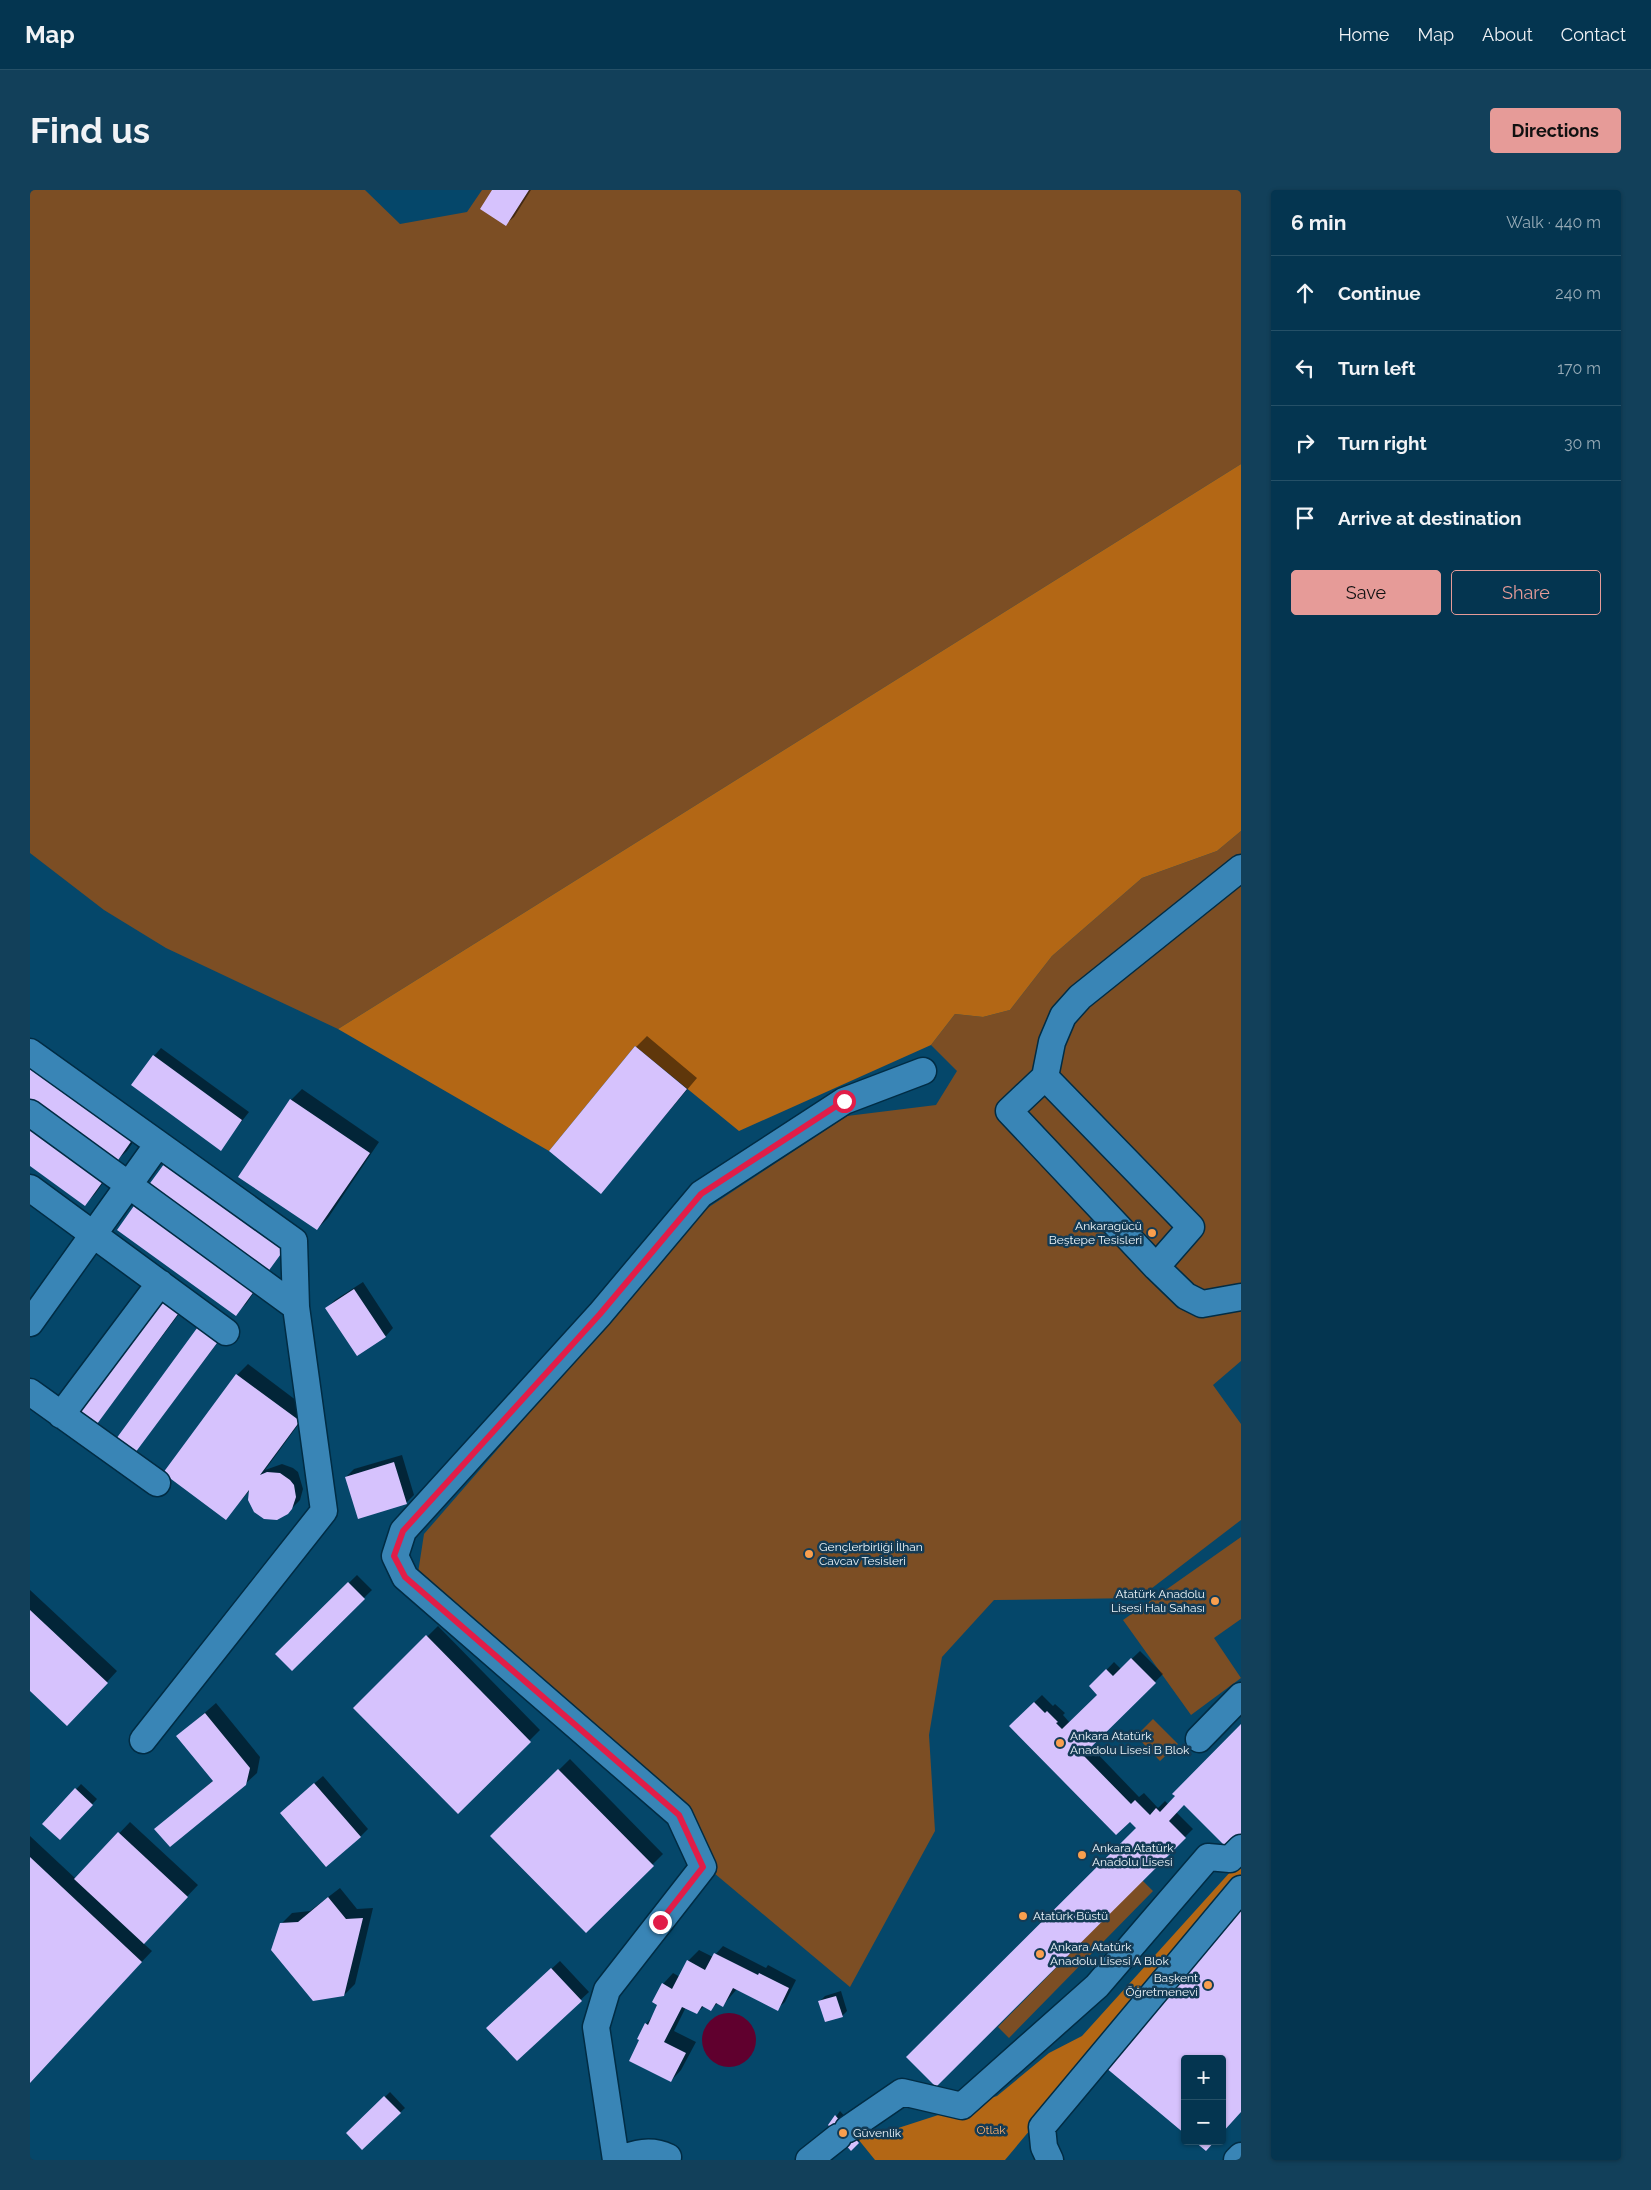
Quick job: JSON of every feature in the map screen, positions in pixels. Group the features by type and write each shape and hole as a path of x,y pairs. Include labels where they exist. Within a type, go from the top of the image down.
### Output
{"street":[{"path":"1241,868 1080,997 1063,1016 1052,1042 1044,1077 1009,1111 1186,1296 1202,1304 1241,1297"},
{"path":"30,1052 294,1241 296,1307 324,1511 143,1740"},
{"path":"668,2157 652,2152 633,2153 617,2160 596,2027 607,1990 703,1867 679,1815 405,1577 394,1556 403,1531 600,1314 701,1194 844,1101 923,1071"},
{"path":"1044,1077 1191,1227 1156,1266"},
{"path":"30,1113 296,1307"},
{"path":"30,1322 158,1144"},
{"path":"30,1188 226,1332"},
{"path":"61,1415 160,1283"},
{"path":"30,1392 157,1483"},
{"path":"1199,1739 1241,1696"},
{"path":"808,2160 902,2092 962,2106 1097,1986 1208,1857 1230,1859 1241,1848"},
{"path":"1050,2160 1044,2147 1042,2127 1241,1889"},
{"path":"1237,2160 1241,2156"}],"shaded area":[{"path":"30,190 365,190 400,224 467,212 482,190 1241,190 1241,464 338,1029 166,948 104,910 30,853"},
{"name":"Gençlerbirliği İlhan Cavcav Tesisleri","path":"1241,831 1241,1361 1213,1385 1241,1424 1241,1520 1139,1598 994,1600 942,1657 929,1735 935,1831 850,1987 714,1873 683,1801 418,1573 424,1534 706,1209 847,1116 936,1105 957,1071 931,1045 955,1014 983,1017 1010,1010 1052,956 1142,878 1217,851"},
{"path":"1241,1537 1241,1619 1214,1638 1241,1678 1191,1715 1123,1620"},
{"path":"1153,1719 1178,1744 1160,1761 1136,1736"},
{"path":"1142,1880 1153,1891 1009,2038 998,2027"},
{"path":"729,2013 739,2015 748,2021 754,2030 756,2040 754,2050 748,2059 739,2065 729,2067 719,2065 710,2059 704,2050 702,2040 704,2030 710,2021 719,2015"}],"green space":[{"path":"1241,464 1241,831 1217,851 1142,878 1052,956 1010,1010 983,1017 955,1014 931,1045 739,1131 635,1046 549,1151 338,1029"},
{"name":"Otlak","path":"1241,1860 1241,1878 1005,2160 875,2160 858,2139 997,2096 1049,2053 1082,2036"}],"building":[{"path":"492,190 529,190 506,226 480,209"},
{"path":"635,1046 687,1089 601,1194 549,1151"},
{"path":"153,1055 242,1120 221,1151 131,1085"},
{"path":"30,1060 135,1136 116,1163 30,1100"},
{"path":"290,1099 370,1153 317,1230 238,1177"},
{"path":"30,1126 104,1180 85,1206 30,1166"},
{"path":"167,1160 286,1247 267,1273 148,1186"},
{"path":"136,1203 255,1290 236,1316 117,1230"},
{"path":"354,1289 386,1337 357,1356 325,1308"},
{"path":"162,1295 181,1310 97,1424 77,1410"},
{"path":"200,1324 220,1339 135,1453 116,1439"},
{"path":"236,1374 300,1421 260,1475 267,1472 280,1473 294,1485 296,1497 292,1509 288,1514 277,1520 264,1519 254,1512 248,1500 249,1490 226,1520 163,1473"},
{"path":"394,1462 407,1504 358,1519 345,1477"},
{"path":"348,1582 365,1599 292,1671 275,1654"},
{"path":"30,1610 108,1683 67,1726 30,1691"},
{"path":"426,1635 531,1742 458,1814 353,1708"},
{"path":"1131,1658 1156,1683 1083,1755 1131,1804 1135,1800 1150,1815 1156,1808 1160,1812 1175,1796 1172,1794 1241,1724 1241,1839 1229,1850 1184,1805 1169,1821 1186,1838 936,2087 906,2057 1136,1828 1130,1822 1116,1835 1009,1726 1034,1702 1045,1713 1047,1711 1062,1729 1097,1695 1089,1686 1106,1669 1113,1676"},
{"path":"205,1713 250,1768 246,1785 170,1847 154,1829 213,1781 176,1736"},
{"path":"558,1769 654,1866 586,1933 490,1836"},
{"path":"314,1783 361,1837 326,1867 280,1813"},
{"path":"75,1788 93,1805 60,1840 42,1824"},
{"path":"118,1832 188,1897 144,1944 74,1879"},
{"path":"30,1857 142,1962 30,2083"},
{"path":"328,1897 346,1919 363,1918 344,1996 313,2001 271,1950 280,1923 298,1922"},
{"name":"Başkent Öğretmenevi","path":"1241,1910 1241,2112 1226,2129 1226,2055 1181,2055 1181,2131 1105,2067"},
{"path":"714,1953 789,1988 778,2011 733,1988 723,2007 716,2003 711,2011 702,2006 697,2014 682,2007 664,2042 686,2053 671,2082 629,2061 645,2023 648,2025 657,2005 652,2002 662,1983 672,1989 687,1960 705,1970"},
{"path":"551,1968 582,2001 517,2061 486,2028"},
{"path":"836,1996 843,2017 825,2022 818,2001"},
{"path":"384,2096 401,2113 362,2150 346,2133"},
{"name":"Güvenlik","path":"835,2115 859,2143 851,2151 828,2125"},
{"path":"1199,2145 1211,2145 1206,2151"}],"place":[{"name":"Ankaragücü Beştepe Tesisleri","path":"1152,1233"},
{"name":"Gençlerbirliği İlhan Cavcav Tesisleri","path":"809,1554"},
{"name":"Atatürk Anadolu Lisesi Halı Sahası","path":"1215,1601"},
{"name":"Ankara Atatürk Anadolu Lisesi B Blok","path":"1060,1743"},
{"name":"Ankara Atatürk Anadolu Lisesi","path":"1082,1855"},
{"name":"Atatürk Büstü","path":"1023,1916"},
{"name":"Ankara Atatürk Anadolu Lisesi A Blok","path":"1040,1954"},
{"name":"Başkent Öğretmenevi","path":"1208,1985"},
{"name":"Güvenlik","path":"843,2133"}],"route":[{"path":"660,1922 703,1867 679,1815 405,1577 394,1556 403,1531 600,1314 701,1194 844,1101"}]}
